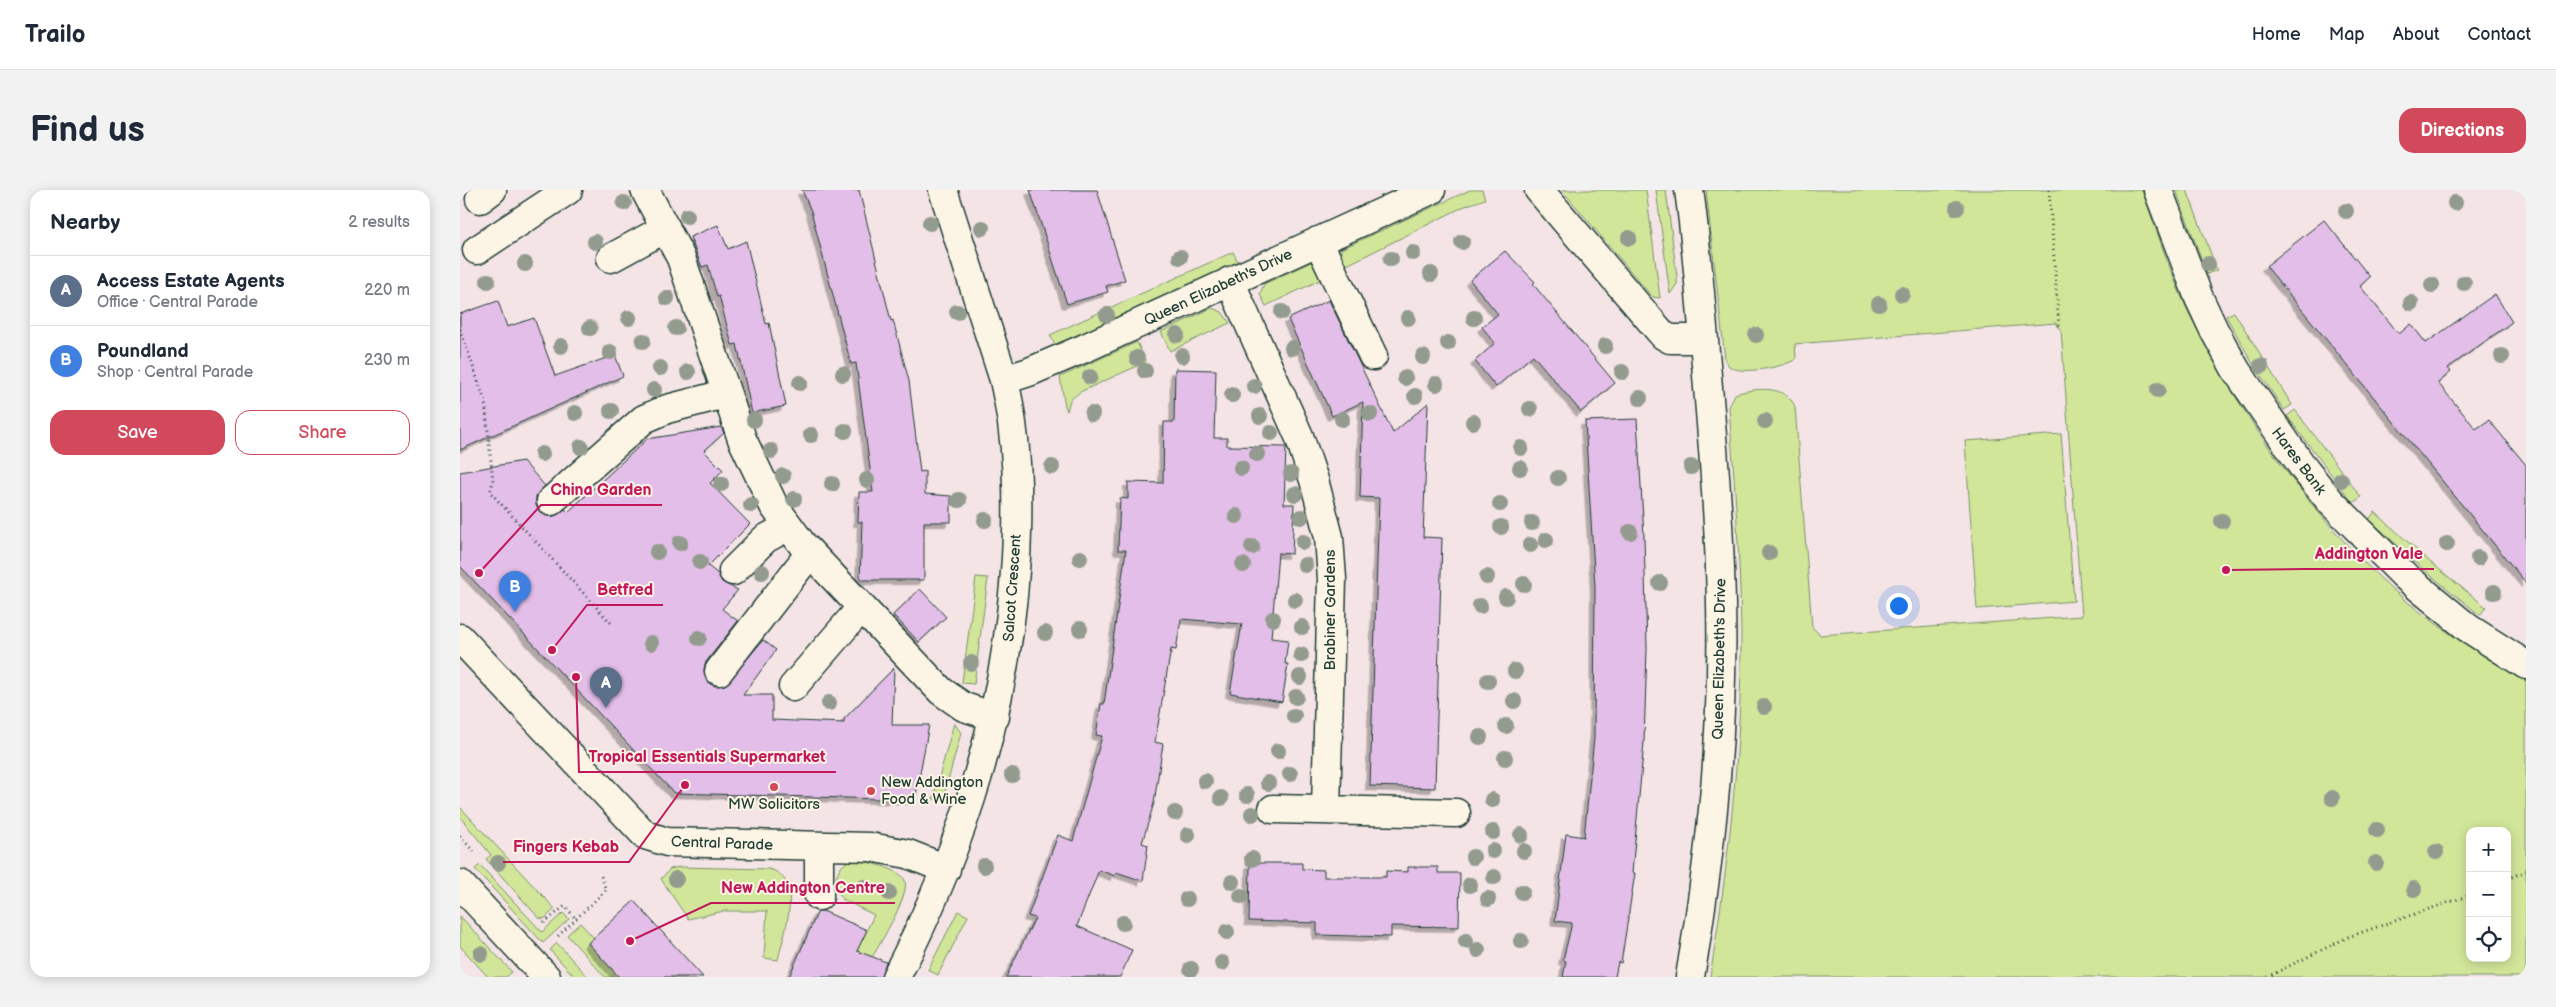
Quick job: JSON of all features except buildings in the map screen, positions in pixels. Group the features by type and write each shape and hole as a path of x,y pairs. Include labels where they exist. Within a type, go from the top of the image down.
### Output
{"street":[{"path":"477,250 568,190"},
{"path":"645,190 681,258 696,298 726,394 762,484 787,527 861,608 951,700 995,716"},
{"name":"Salcot Crescent","path":"896,977 946,869 967,816 995,716 1011,620 1018,509 1016,441 1004,380 943,190"},
{"name":"Queen Elizabeth's Drive","path":"1004,380 1059,360 1431,190"},
{"path":"1539,190 1663,335 1670,339 1704,339"},
{"name":"Queen Elizabeth's Drive","path":"1689,190 1704,339 1719,544 1721,682 1714,802 1705,883 1690,977"},
{"name":"Hares Bank","path":"2158,190 2199,298 2218,338 2236,370 2305,470 2331,502 2412,583 2468,628 2526,665"},
{"path":"611,258 666,228"},
{"path":"1318,241 1373,356"},
{"name":"Brabiner Gardens","path":"1230,281 1299,436 1317,490 1329,537 1332,578 1326,809"},
{"path":"551,501 644,419 667,409 726,394"},
{"path":"733,570 765,539 787,527"},
{"path":"719,671 810,553"},
{"path":"793,686 861,608"},
{"name":"Central Parade","path":"460,638 645,834 667,842 887,849 908,854 946,869"},
{"path":"1273,808 1456,813"},
{"path":"819,846 819,896"},
{"path":"460,884 546,977"}],"path":[{"path":"2049,190 2059,327"},
{"path":"460,329 485,401 493,482 490,492 611,622"},
{"path":"460,836 480,858"},
{"path":"2511,878 2526,871"},
{"path":"558,936 606,890 600,873"},
{"path":"2267,977 2348,936 2466,896"},
{"path":"539,922 547,922 565,906 576,918"}],"green space":[{"path":"1470,190 1482,190 1485,199 1465,206 1341,268 1341,249"},
{"path":"1562,190 1646,190 1660,298 1653,297 1648,292"},
{"path":"1656,190 1666,190 1677,277 1677,284 1670,294"},
{"path":"1706,190 2142,190 2173,277 2196,327 2235,396 2307,498 2361,560 2405,600 2455,637 2526,681 2526,977 1710,977 1729,840 1740,702 1740,591 1729,407 1735,394 1760,389 1777,391 1785,394 1795,407 1812,627 1820,635 2082,616 2061,330 2056,323 1795,344 1796,359 1782,365 1752,370 1735,369 1729,366 1725,359"},
{"path":"2176,190 2187,190 2217,270 2207,274"},
{"path":"1233,252 1238,262 1055,345 1050,335"},
{"path":"1311,262 1324,278 1266,306 1260,294 1264,284"},
{"path":"1212,308 1222,312 1230,323 1170,351 1161,332"},
{"path":"2234,312 2292,405 2284,410 2253,364 2226,316"},
{"path":"1137,342 1146,362 1080,392 1070,400 1067,411 1060,377"},
{"path":"2295,410 2361,497 2353,503 2287,416"},
{"path":"2061,434 2074,601 1977,609 1965,441"},
{"path":"2375,512 2430,562 2486,607 2480,615 2423,569 2369,519"},
{"path":"976,577 988,578 974,684 962,683"},
{"path":"954,723 961,733 943,799 933,799"},
{"path":"460,807 555,909 544,919 539,918 486,859 491,855 460,817"},
{"path":"852,860 890,869 902,876 905,881 905,888 898,910 867,966 857,951 874,915 842,899 835,885 840,870 845,863"},
{"path":"480,865 542,932 563,913 569,919 543,943 475,869"},
{"path":"680,867 768,869 780,874 786,883 789,895 789,908 778,960 764,958 767,911 724,911 688,919 661,879 670,869"},
{"path":"958,911 968,916 938,975 928,970"},
{"path":"460,916 512,972 506,977 488,977 460,946"},
{"path":"580,923 594,938 588,943 619,977 605,977 567,935"},
{"path":"557,943 588,977 575,977 550,950"}],"place":[{"name":"Addington Vale","path":"2226,570"},
{"name":"China Garden","path":"479,573"},
{"name":"Poundland","path":"515,612"},
{"name":"Betfred","path":"552,650"},
{"name":"Tropical Essentials Supermarket","path":"576,677"},
{"name":"Access Estate Agents","path":"606,708"},
{"name":"Fingers Kebab","path":"685,785"},
{"name":"MW Solicitors","path":"774,787"},
{"name":"New Addington Food & Wine","path":"871,791"},
{"name":"New Addington Centre","path":"630,941"}]}
